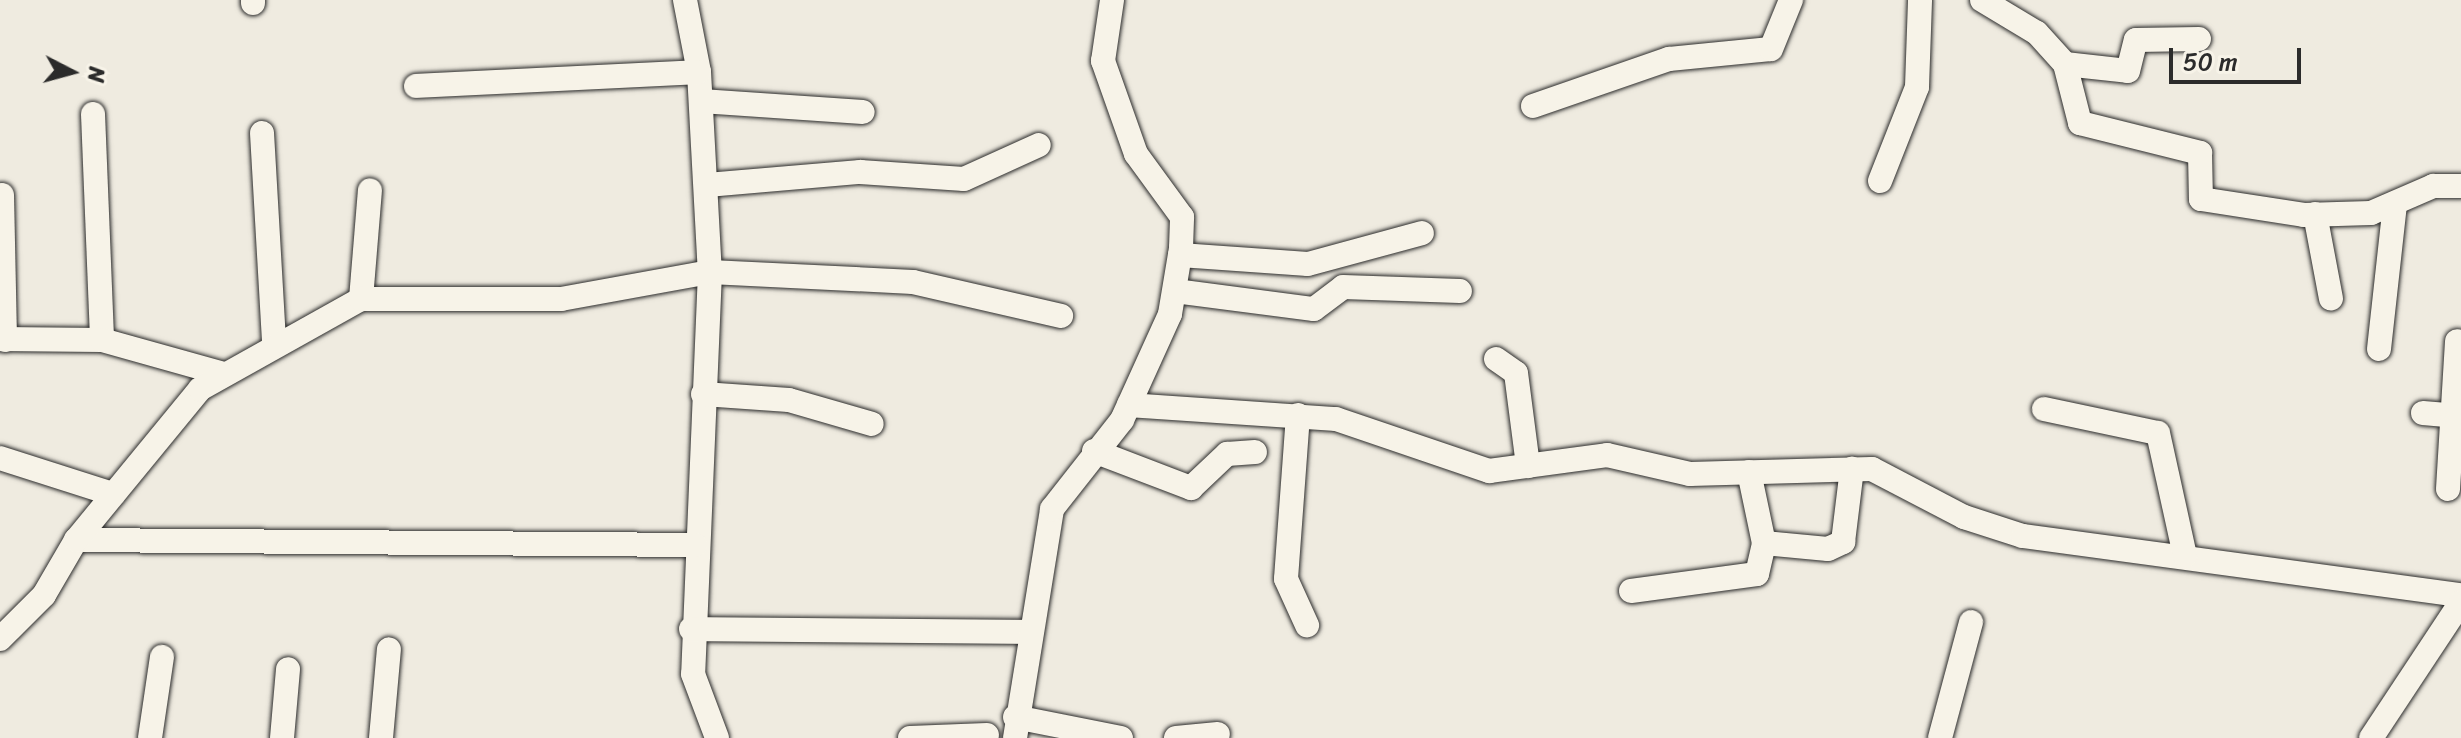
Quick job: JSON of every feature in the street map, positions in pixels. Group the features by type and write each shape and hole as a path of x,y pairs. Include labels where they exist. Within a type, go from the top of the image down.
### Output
{"street":[{"path":"685,0 699,72 710,272 691,629 693,674 717,738"},
{"path":"1112,0 1103,61 1136,154 1182,217 1180,255 1175,291 1129,405 1052,509 1027,632 1015,727 1121,738"},
{"path":"1533,106 1669,59 1771,49 1791,0"},
{"path":"1880,181 1917,87 1920,0"},
{"path":"1982,0 2037,33 2065,64 2080,123 2200,153 2201,199 2315,214 2371,213 2433,186 2461,186"},
{"path":"2065,64 2128,71 2136,40 2199,39"},
{"path":"416,86 699,72"},
{"path":"701,101 863,112"},
{"path":"93,114 102,340"},
{"path":"262,133 274,342"},
{"path":"707,185 860,172 964,179 1039,145"},
{"path":"361,299 370,190"},
{"path":"2,195 2,340 102,340 220,373"},
{"path":"2379,349 2387,331 2395,203"},
{"path":"2315,214 2331,299"},
{"path":"1180,255 1308,264 1422,233"},
{"path":"0,639 44,595 76,540 220,373 361,299 561,299 710,272 913,282 1061,316"},
{"path":"1175,291 1314,309 1343,287 1460,291"},
{"path":"2448,489 2457,416 2457,341"},
{"path":"1496,359 1516,373 1528,466"},
{"path":"703,394 789,400 872,424"},
{"path":"1129,405 1336,419 1472,469 1528,466 1607,455 1690,474 1872,469 1964,517 2023,536 2461,595"},
{"path":"2044,409 2158,433 2185,556"},
{"path":"2423,413 2457,416"},
{"path":"1298,415 1286,579 1307,625"},
{"path":"1094,451 1191,488 1227,454 1255,452"},
{"path":"0,458 113,494"},
{"path":"1764,543 1837,548 1852,469"},
{"path":"1631,591 1757,574 1764,543 1749,472"},
{"path":"76,540 695,545"},
{"path":"2371,738 2461,602"},
{"path":"1940,738 1971,622"},
{"path":"691,629 1027,632"},
{"path":"381,738 389,649"},
{"path":"150,738 162,657"},
{"path":"282,738 288,669"},
{"path":"1176,738 1218,734"},
{"path":"910,738 987,735"}]}
